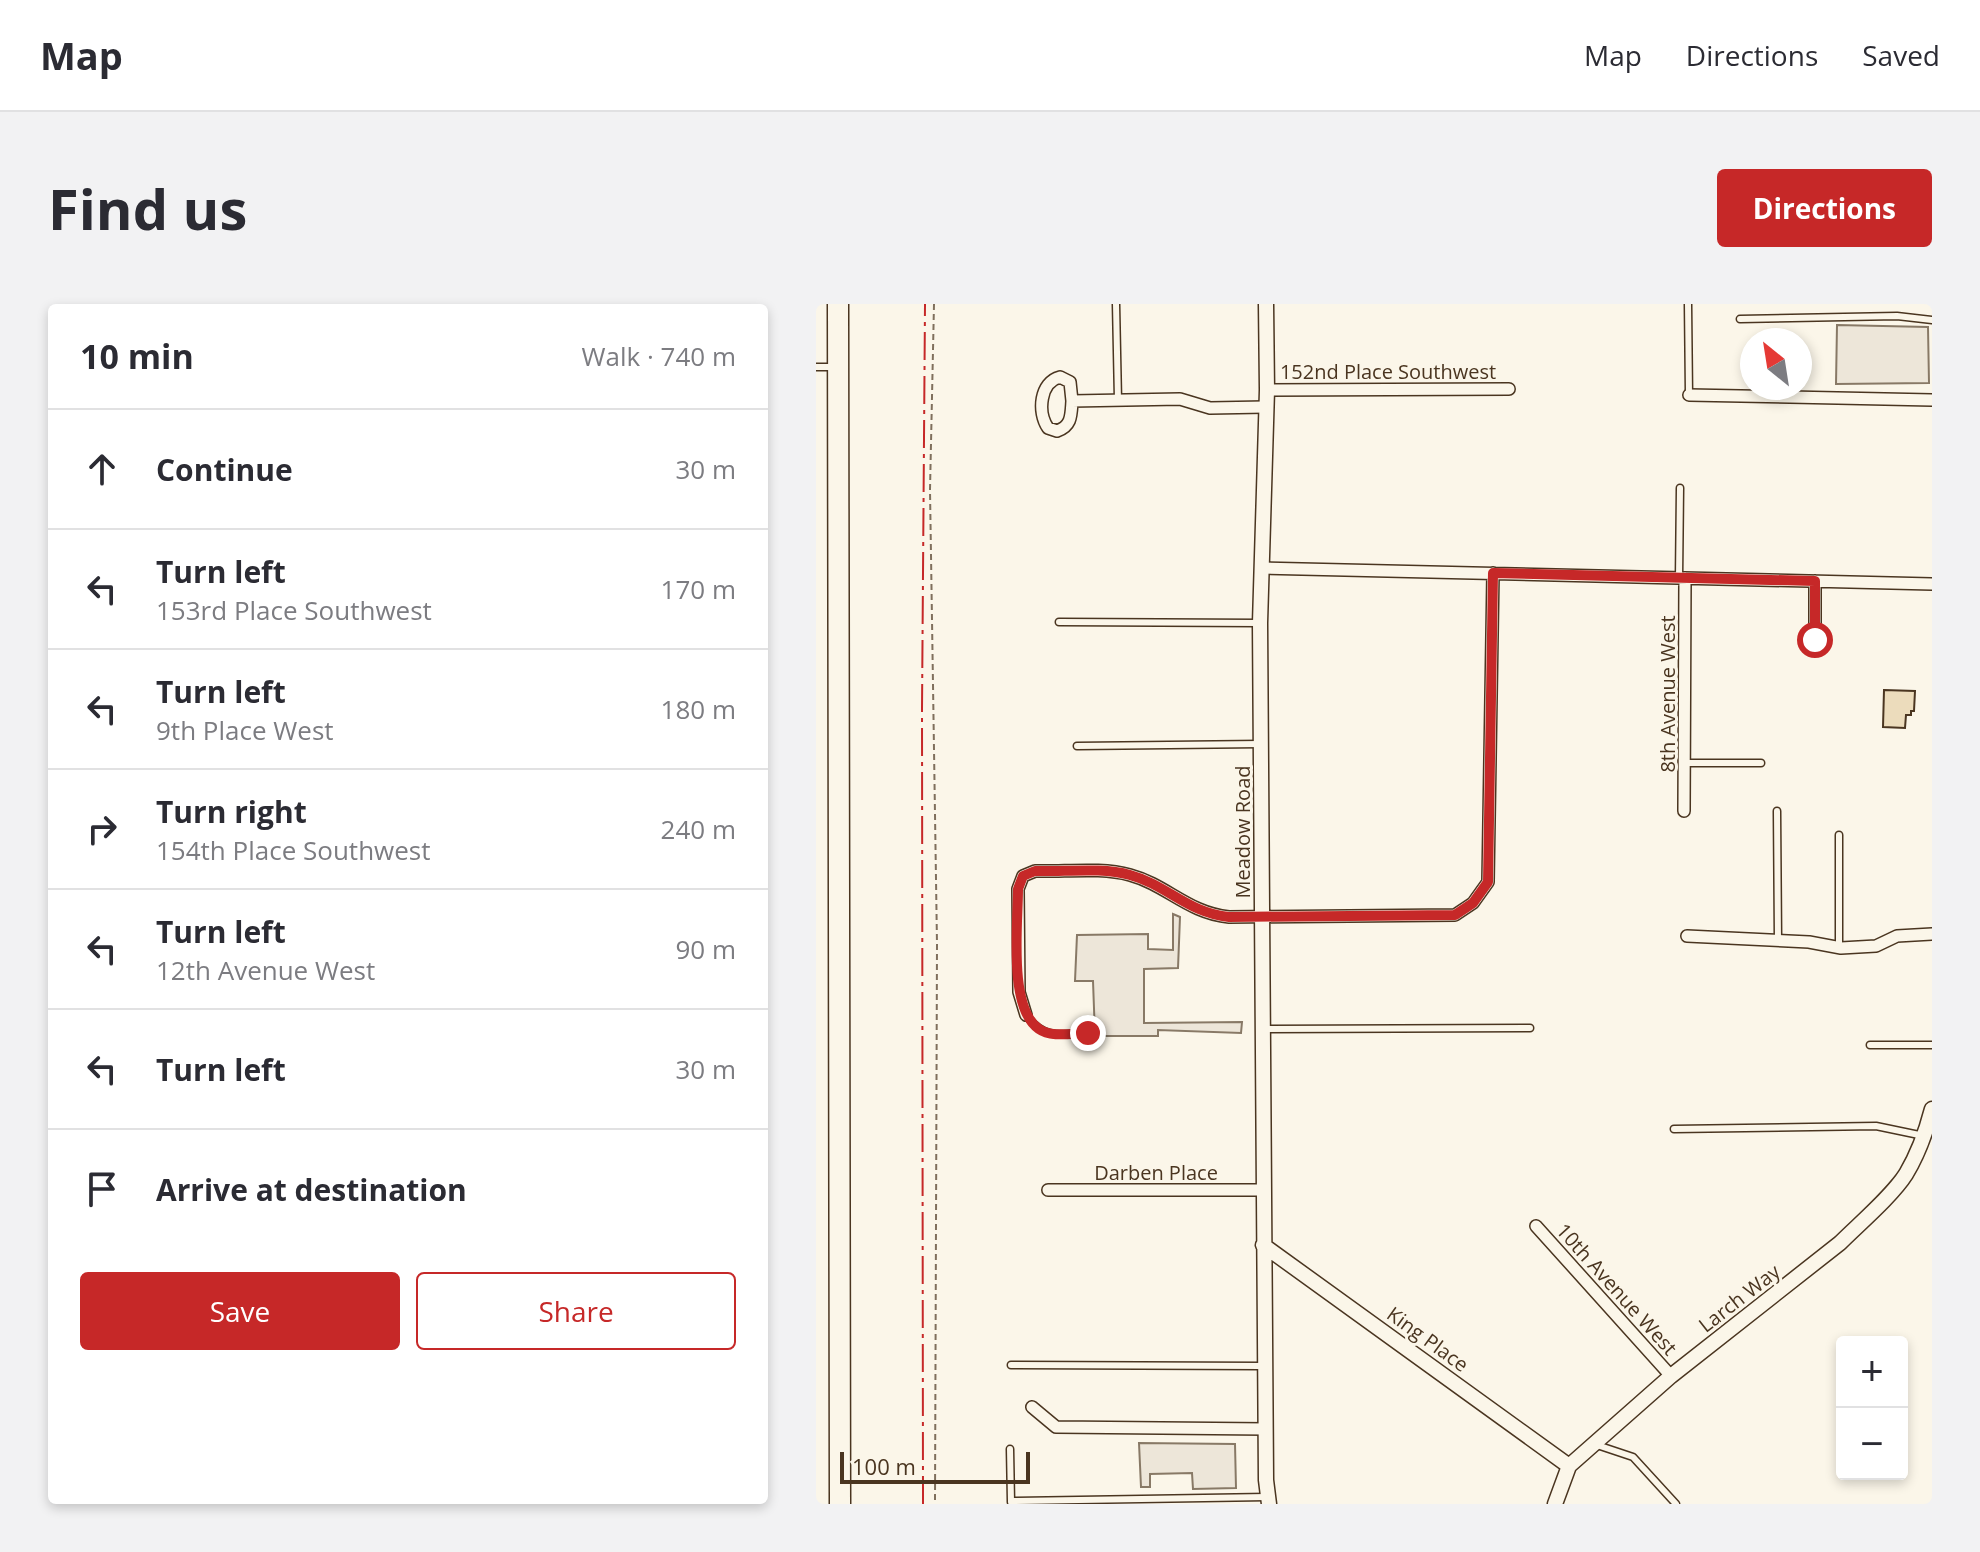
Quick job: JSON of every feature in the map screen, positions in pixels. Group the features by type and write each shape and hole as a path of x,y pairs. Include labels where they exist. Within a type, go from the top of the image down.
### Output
{"highway":[{"path":"838,304 840,1504"}],"street":[{"name":"Meadow Road","path":"1266,304 1267,390 1260,623 1263,1245 1268,1500"},
{"path":"1055,377 1064,377 1070,382 1072,401 1071,418 1066,427 1057,431 1048,428 1043,418 1046,385 1055,377"},
{"name":"152nd Place Southwest","path":"1267,390 1509,389"},
{"path":"1689,395 1932,400"},
{"name":"152nd Place Southwest","path":"1072,401 1180,399 1210,408 1265,407"},
{"path":"1261,568 1932,584"},
{"path":"1026,1015 1019,992 1018,889 1023,876 1035,871 1114,872 1144,880 1213,916 1455,915 1473,903 1488,882 1493,573"},
{"name":"8th Avenue West","path":"1682,578 1684,811"},
{"path":"1815,581 1815,640"},
{"path":"1687,936 1839,948 1876,946 1897,936 1932,934"},
{"name":"Larch Way","path":"1555,1504 1569,1466 1671,1376 1840,1243 1904,1176 1924,1136 1932,1109"},
{"name":"Darben Place","path":"1048,1190 1263,1190"},
{"name":"10th Avenue West","path":"1536,1226 1671,1376"},
{"name":"King Place","path":"1263,1245 1569,1466"},
{"path":"1032,1407 1056,1427 1266,1429"}],"lane":[{"path":"1116,304 1119,401"},
{"path":"1688,304 1689,395"},
{"path":"1740,319 1897,316 1932,320"},
{"path":"816,367 838,367"},
{"path":"1680,488 1682,578"},
{"path":"1059,622 1260,623"},
{"path":"1077,746 1261,744"},
{"path":"1685,763 1761,763"},
{"path":"1777,811 1778,941"},
{"path":"1839,835 1839,948"},
{"path":"1026,1015 1038,1029 1047,1033 1088,1033"},
{"path":"1264,1029 1530,1028"},
{"path":"1870,1045 1932,1045"},
{"path":"1674,1129 1876,1126 1924,1136"},
{"path":"1011,1365 1267,1366"},
{"path":"1594,1444 1633,1457 1676,1504"},
{"path":"1010,1449 1011,1502 1268,1500"}],"path":[{"path":"934,304 930,490 937,944 935,1504"}],"shaded area":[{"path":"1837,325 1928,327 1929,383 1836,384"},
{"path":"1173,914 1180,917 1178,968 1144,969 1144,1023 1242,1022 1241,1033 1158,1030 1158,1036 1095,1036 1093,981 1075,981 1077,935 1148,934 1148,949 1173,950"},
{"path":"1139,1443 1235,1444 1236,1488 1193,1489 1192,1473 1150,1474 1150,1487 1141,1487"}],"building":[{"path":"1884,690 1915,691 1914,711 1906,715 1905,728 1883,727"}],"power":[{"path":"923,1504 925,304"}],"route":[{"path":"1088,1033 1047,1033 1038,1029 1026,1015 1019,992 1018,889 1023,876 1035,871 1130,875 1213,916 1455,915 1473,903 1488,882 1493,573 1815,581 1815,640"}]}
